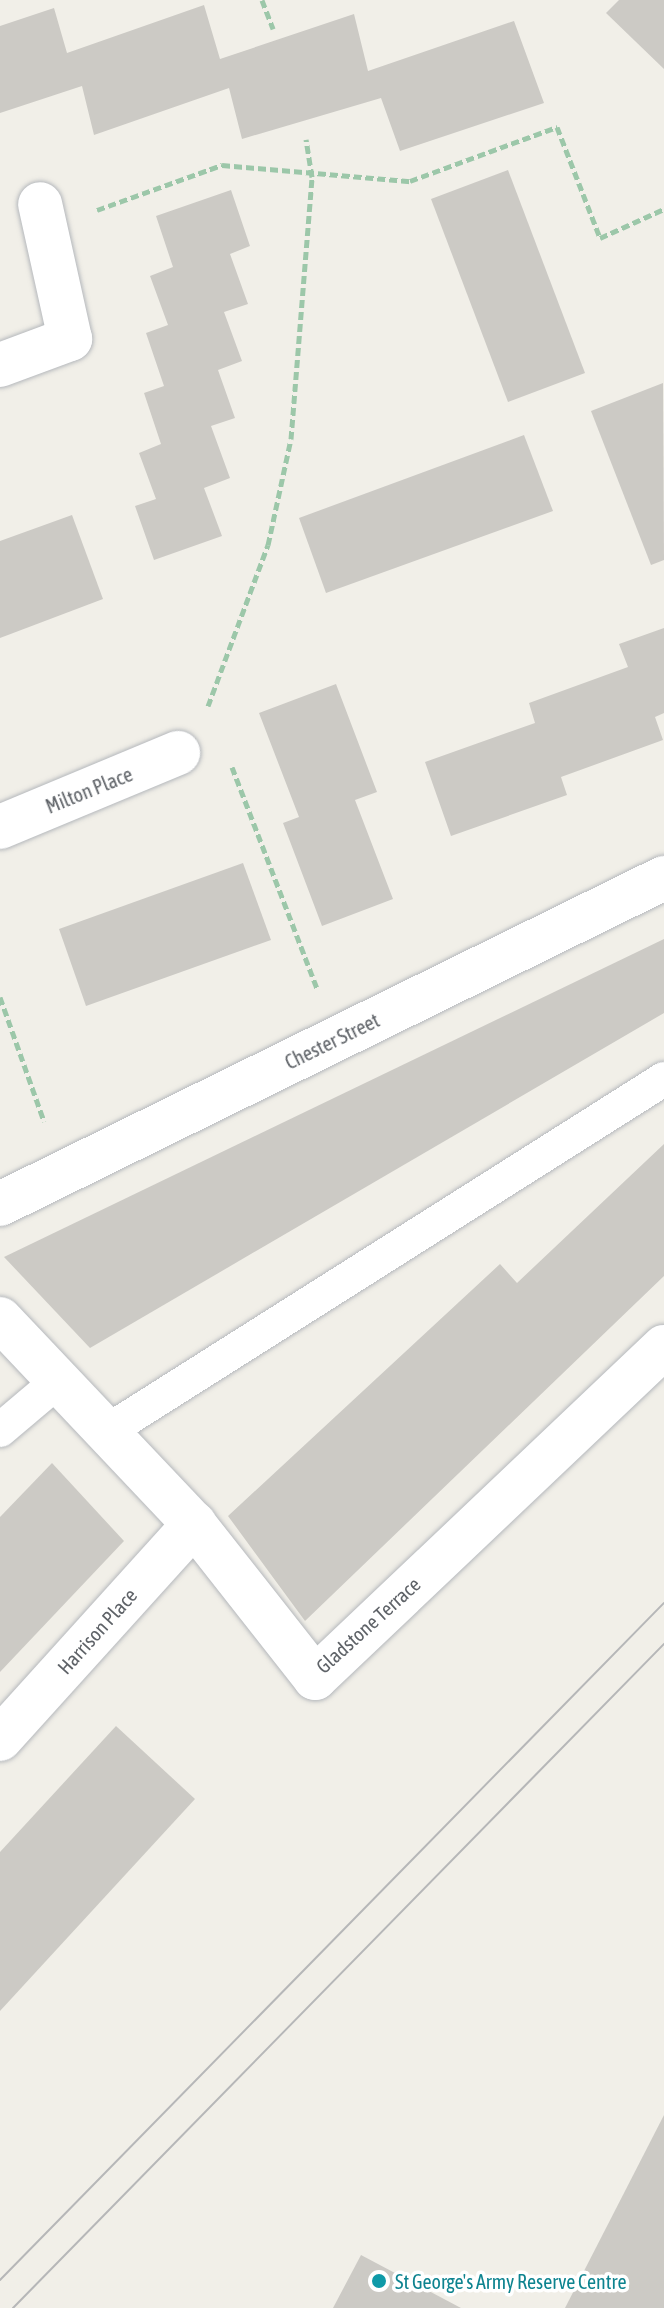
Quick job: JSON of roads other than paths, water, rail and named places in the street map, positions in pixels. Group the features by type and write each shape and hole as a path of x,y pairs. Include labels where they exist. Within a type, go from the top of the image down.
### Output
{"street":[{"path":"0,365 70,339 43,216"},
{"name":"Milton Place","path":"0,827 178,753"},
{"name":"Chester Street","path":"0,1204 664,878"},
{"name":"Gladstone Terrace","path":"0,1319 194,1524 315,1678 664,1347"},
{"name":"Harrison Place","path":"0,1739 194,1524"}],"lane":[{"path":"106,1432 664,1079"},
{"path":"0,1430 58,1381"}],"tram line":[{"path":"0,2280 664,1603"},
{"path":"13,2308 664,1644"}],"place":[{"name":"St George's Army Reserve Centre","path":"379,2281"}]}
